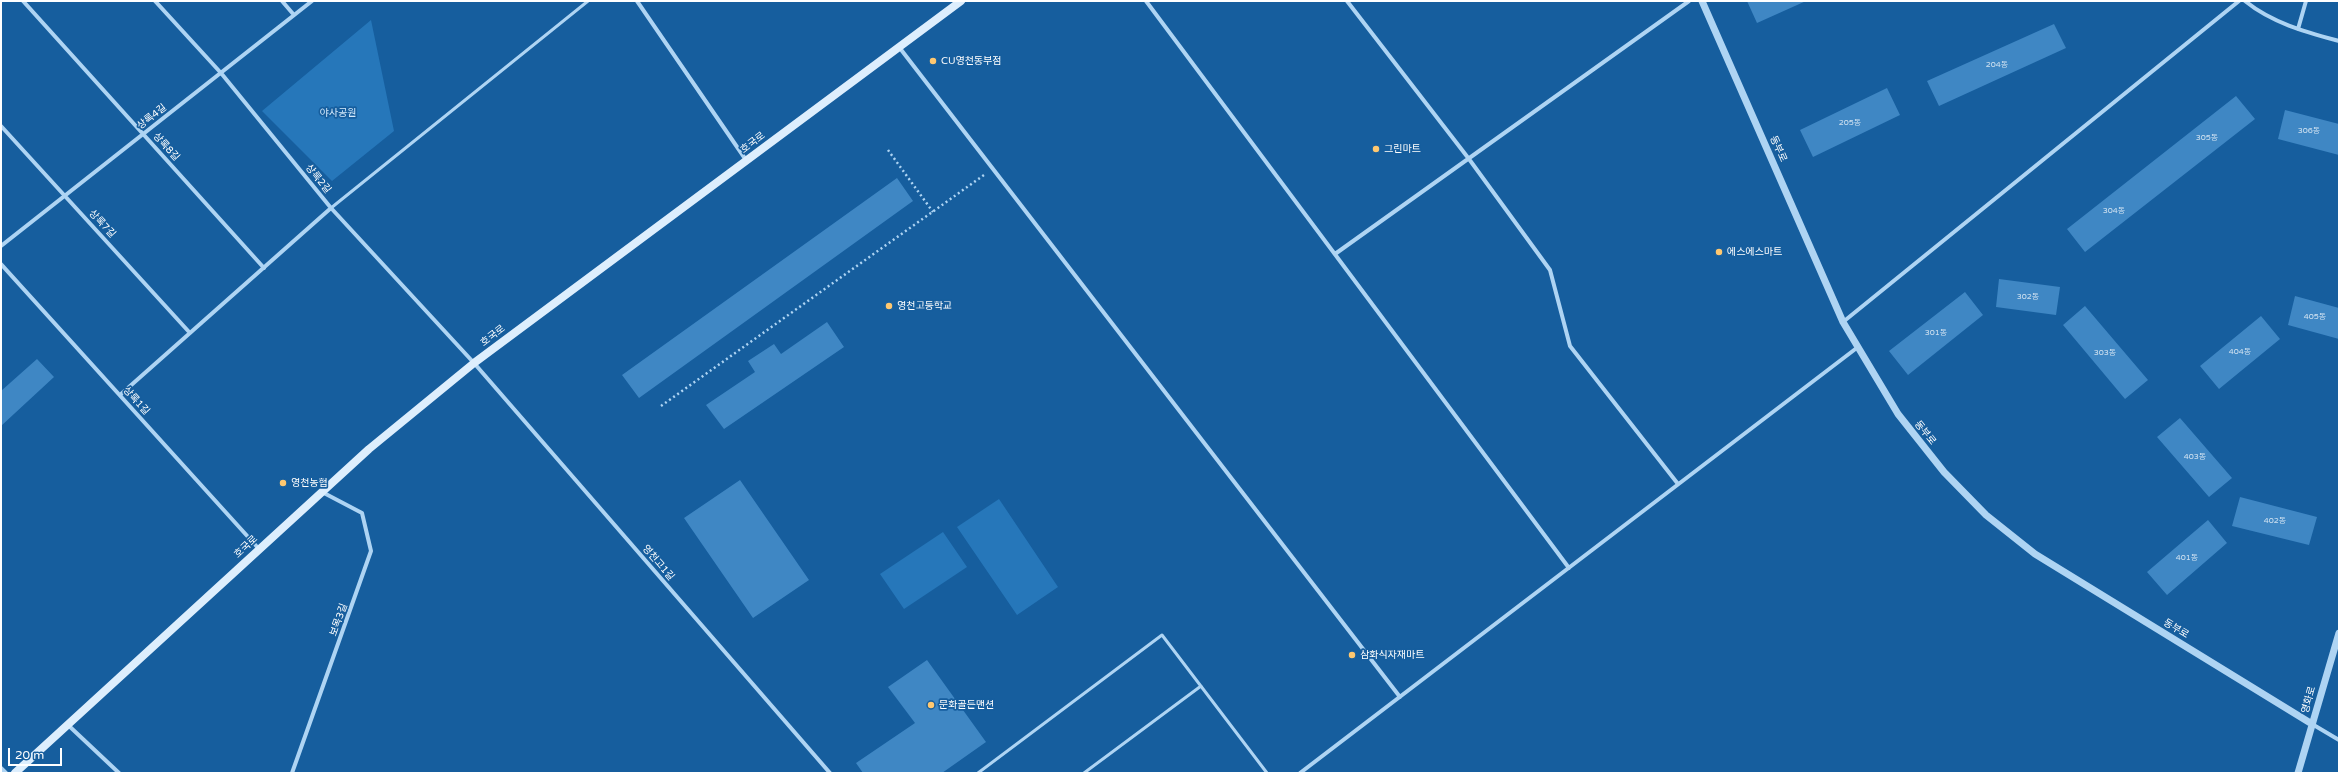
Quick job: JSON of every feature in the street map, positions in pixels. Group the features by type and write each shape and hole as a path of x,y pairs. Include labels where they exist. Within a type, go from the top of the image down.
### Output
{"main road":[{"name":"호국로","path":"15,773 369,448 474,363 961,1"}],"street":[{"name":"상록8길","path":"23,1 264,268"},
{"name":"상록2길","path":"155,1 220,73 331,208 474,363"},
{"path":"282,1 294,15"},
{"name":"상록4길","path":"1,246 312,1"},
{"path":"637,1 746,160"},
{"path":"1146,1 1569,568"},
{"path":"1347,1 1469,159 1550,270 1570,346 1678,484"},
{"path":"1335,254 1689,1"},
{"name":"동부로","path":"1702,1 1843,322 1898,414 1944,472 1986,515 2035,554 2312,724"},
{"path":"1843,322 2239,1"},
{"path":"2245,1 2258,12 2298,29 2339,41"},
{"path":"2298,29 2306,1"},
{"path":"899,47 1400,697"},
{"name":"상록7길","path":"1,126 190,333"},
{"path":"120,395 331,208"},
{"name":"상록1길","path":"1,264 259,549"},
{"path":"1300,773 1858,347"},
{"name":"영천고1길","path":"474,363 830,773"},
{"name":"보목3길","path":"292,773 371,551 362,514 321,492"},
{"name":"영화로","path":"2298,773 2339,633"},
{"path":"2312,724 2339,740"},
{"path":"68,725 119,773"},
{"path":"1,768 6,773"}],"lane":[{"path":"331,208 588,1"},
{"path":"978,773 1162,635 1267,773"},
{"path":"1084,773 1200,686"}],"path":[{"path":"888,150 933,212"},
{"path":"661,406 993,169"}],"green space":[{"name":"야사공원","path":"371,20 394,131 332,181 262,111"},
{"path":"999,499 1058,587 1017,615 957,527"},
{"path":"943,532 967,567 904,609 880,574"}],"building":[{"path":"1747,1 1806,1 1757,23"},
{"path":"2054,24 2066,48 1939,106 1927,81"},
{"path":"1887,88 1900,115 1813,157 1800,130"},
{"path":"2236,96 2255,119 2085,252 2067,229"},
{"path":"2285,110 2339,124 2339,155 2278,139"},
{"path":"897,178 913,201 639,398 622,375"},
{"path":"1999,279 2060,287 2056,315 1996,307"},
{"path":"1965,292 1983,315 1908,375 1889,351"},
{"path":"2295,296 2339,308 2339,339 2288,325"},
{"path":"2085,306 2148,380 2125,399 2063,325"},
{"path":"2261,316 2280,339 2219,389 2200,366"},
{"path":"827,322 844,347 724,429 706,405 755,372 748,361 774,344 781,354"},
{"path":"37,359 54,377 1,426 1,391"},
{"path":"2180,418 2232,478 2209,497 2157,437"},
{"path":"740,480 809,580 753,618 684,518"},
{"path":"2240,497 2317,517 2309,545 2232,526"},
{"path":"2208,520 2227,543 2167,595 2147,572"},
{"name":"문화골든맨션","path":"927,660 986,742 942,773 863,773 856,763 915,723 888,687"}],"place":[{"name":"CU영천동부점","path":"933,61"},
{"name":"그린마트","path":"1376,149"},
{"name":"에스에스마트","path":"1719,252"},
{"name":"영천고등학교","path":"889,306"},
{"name":"영천농협","path":"283,483"},
{"name":"삼화식자재마트","path":"1352,655"},
{"name":"문화골든맨션","path":"931,705"}]}
